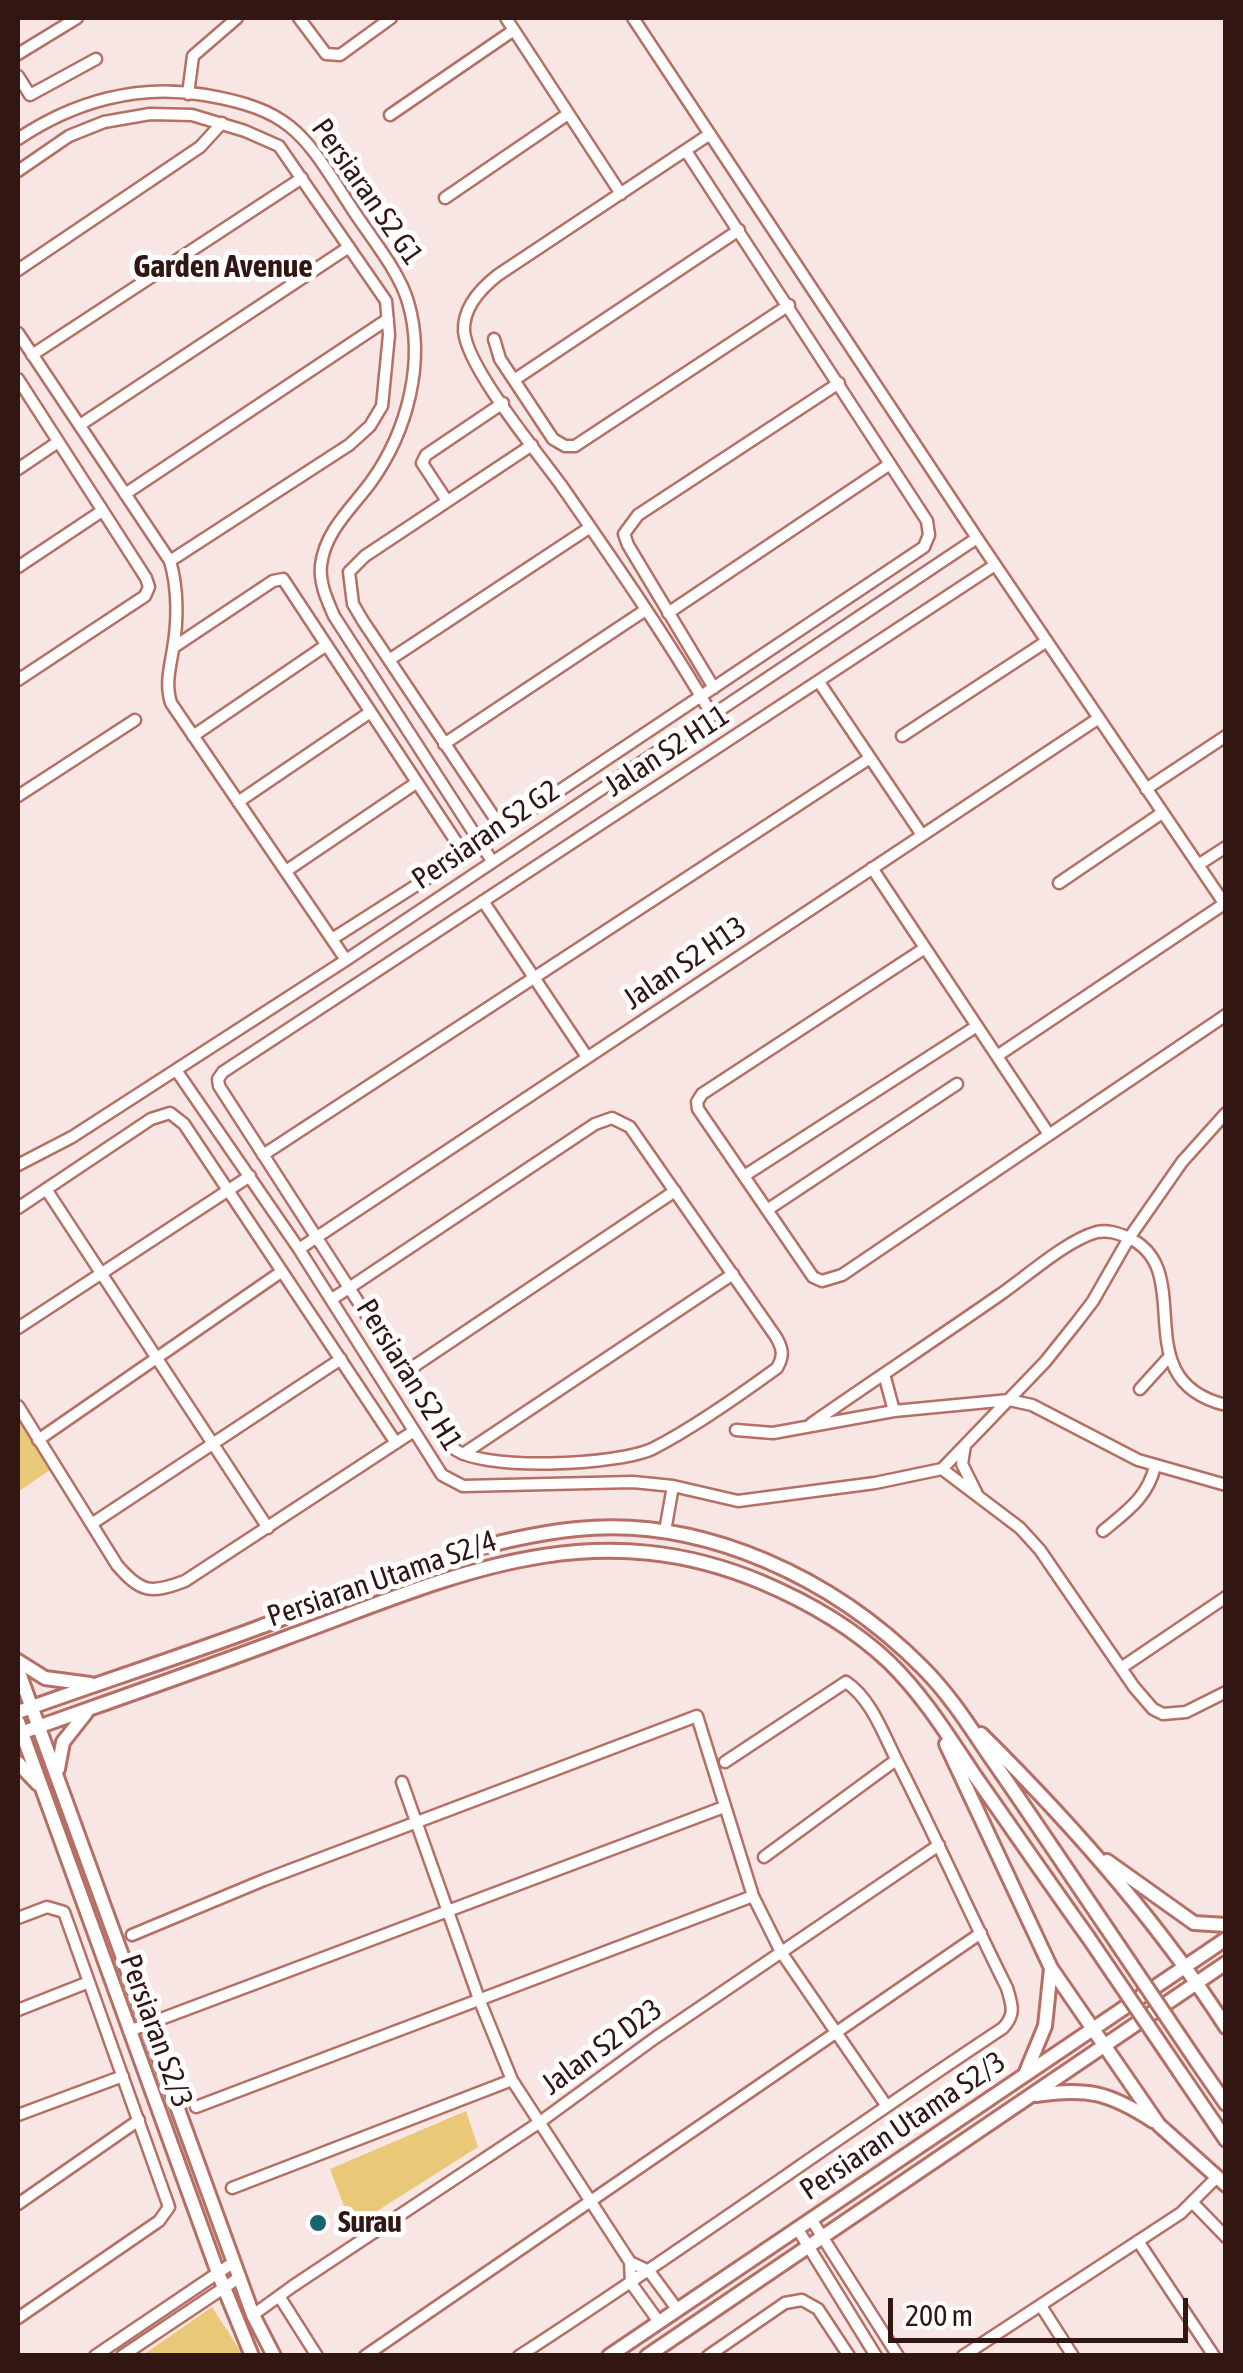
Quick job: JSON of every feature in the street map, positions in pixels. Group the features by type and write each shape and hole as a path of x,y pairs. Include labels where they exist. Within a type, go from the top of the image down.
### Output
{"main road":[{"path":"18,1712 395,1576 501,1544 578,1529 665,1531 743,1553 828,1593 869,1620 910,1656 1093,1851 1197,1983 1226,2027"},
{"name":"Persiaran Utama S2/4","path":"19,1729 92,1708 472,1571 532,1556 604,1548 699,1560 792,1595 830,1617 888,1661 930,1710 1226,2140"},
{"path":"18,1661 46,1678 95,1684"},
{"path":"18,1670 253,2316 274,2356"},
{"path":"57,1778 63,1742 92,1708"},
{"path":"930,1710 1051,1968 1102,2047 1160,2125"},
{"path":"958,1711 1226,2104"},
{"name":"Persiaran S2/3","path":"19,1729 252,2356"},
{"path":"18,1763 44,1789"},
{"path":"1093,1851 1194,1923 1226,1925"},
{"name":"Persiaran Utama S2/3","path":"609,2356 1226,1939"},
{"name":"Persiaran Utama S2/3","path":"646,2356 1226,1964"},
{"path":"1025,2074 1044,2026 1051,1968"},
{"path":"1030,2096 1090,2091 1130,2106 1160,2125 1190,2152 1226,2193"}],"street":[{"path":"18,54 76,18"},
{"path":"188,94 194,56 237,18"},
{"path":"299,18 326,54 340,55 392,18"},
{"path":"506,18 621,194"},
{"path":"633,18 1225,905 997,1056"},
{"path":"390,115 514,30"},
{"path":"18,76 30,95 96,60"},
{"name":"Persiaran S2 G1","path":"19,134 92,101 141,92 188,94 237,103 285,120 311,145 404,290 414,326 407,414 382,465 326,546 320,568 324,593 334,616 492,862"},
{"path":"18,171 70,136 104,122 150,114 178,114 222,123 279,146 386,301 387,365 382,406 370,426 349,445 170,561"},
{"path":"446,198 568,114"},
{"path":"18,270 200,147 222,123"},
{"path":"710,134 498,275 480,290 469,307 464,329 474,361 712,715"},
{"path":"532,444 365,556 350,572 353,604 494,816 506,821 520,818 924,547 929,536 927,521 686,151"},
{"path":"32,355 302,178"},
{"path":"514,380 739,230"},
{"path":"80,425 349,247"},
{"path":"494,339 500,359 554,438 565,446 575,446 789,305"},
{"path":"125,494 388,318"},
{"path":"18,332 170,561 176,580 169,698 346,960"},
{"path":"18,379 149,587 145,596 18,680"},
{"path":"714,688 624,534 638,516 839,383"},
{"path":"447,501 422,463 426,454 503,404"},
{"path":"18,469 58,442"},
{"path":"668,612 890,464"},
{"path":"18,567 102,511"},
{"path":"389,660 589,528"},
{"name":"Persiaran S2 G2","path":"18,1165 48,1152 346,960 977,538"},
{"name":"Jalan S2 H11","path":"263,1155 218,1086 223,1072 819,682 992,561"},
{"path":"174,647 283,579 457,843 456,860 332,940"},
{"path":"444,744 644,612"},
{"path":"902,736 1047,641"},
{"path":"193,736 325,646"},
{"path":"819,682 922,835"},
{"path":"238,802 369,713"},
{"name":"Jalan S2 H13","path":"299,1248 1098,718"},
{"path":"18,796 135,720"},
{"path":"1146,789 1226,736"},
{"path":"332,1300 349,1288 594,1124 612,1118 630,1126 782,1348 777,1368 654,1448 630,1457 514,1463 483,1461 464,1454 451,1446 404,1373 349,1288 316,1237 263,1155 870,758"},
{"path":"286,871 416,783"},
{"path":"1060,883 1162,812"},
{"path":"1198,865 1226,847"},
{"path":"872,868 1048,1133"},
{"path":"482,901 587,1057"},
{"path":"925,948 702,1094 697,1102 698,1109 813,1276 831,1281 842,1276 1226,1015"},
{"path":"744,1176 978,1026"},
{"name":"Persiaran S2 H1","path":"176,1070 299,1248 442,1475 463,1486 633,1482 673,1486 738,1501 875,1483 942,1469"},
{"path":"767,1210 957,1084"},
{"path":"18,1208 140,1126 170,1113 184,1124 231,1188 281,1272 396,1443"},
{"path":"1226,1113 1182,1162 1129,1238 1094,1301 1045,1362 942,1469 1020,1528 1040,1550 1146,1702 1163,1714 1186,1712 1226,1692"},
{"path":"18,1328 250,1176"},
{"path":"46,1189 268,1528"},
{"path":"404,1373 676,1191"},
{"path":"811,1424 1084,1238 1099,1232 1115,1232 1129,1238 1147,1250 1158,1264 1169,1357 1195,1394 1226,1405"},
{"path":"38,1440 281,1272"},
{"path":"464,1454 732,1274"},
{"path":"1140,1390 1169,1357"},
{"path":"93,1523 341,1358"},
{"path":"884,1374 894,1410"},
{"path":"736,1430 773,1433 894,1410 1008,1400 1032,1405 1155,1466 1226,1485"},
{"path":"18,1406 117,1565 135,1585 159,1591 185,1581 414,1431"},
{"path":"966,1444 962,1464 981,1500"},
{"path":"1103,1531 1138,1503 1152,1481 1155,1466"},
{"path":"665,1531 673,1486"},
{"path":"1121,1668 1226,1597"},
{"path":"519,2356 649,2272 1011,2019 1014,2008 1007,1988 938,1844 876,1719 846,1682 725,1762"},
{"path":"132,1935 264,1880 696,1716 753,1896 780,1952 886,2105"},
{"path":"764,1857 896,1760"},
{"path":"402,1782 512,2080 630,2262 649,2272 677,2308"},
{"path":"129,2030 724,1807"},
{"name":"Jalan S2 D23","path":"253,2316 540,2122 938,1844"},
{"path":"196,2107 753,1896"},
{"path":"18,1918 47,1907 64,1912 169,2207 159,2222 18,2318"},
{"path":"365,2356 980,1933"},
{"path":"18,2010 89,1982"},
{"path":"18,2115 123,2076"},
{"path":"232,2188 512,2080"},
{"path":"18,2204 139,2120"},
{"path":"963,2356 1220,2183"},
{"path":"1192,2202 1226,2237"},
{"path":"811,2219 898,2356"},
{"path":"796,2228 876,2356"},
{"path":"1138,2241 1214,2356"},
{"path":"95,2356 234,2262"},
{"path":"630,2262 631,2284 659,2322"},
{"path":"122,2356 240,2277"},
{"path":"280,2296 317,2356"},
{"path":"708,2356 786,2304 802,2300 818,2309 849,2356"},
{"path":"1041,2306 1074,2356"}],"shaded area":[{"path":"18,1407 54,1467 18,1492"},
{"path":"466,2111 478,2147 352,2227 330,2169"},
{"path":"212,2307 243,2355 143,2355"}],"place":[{"name":"Surau","path":"318,2223"}],"district":[{"name":"Garden Avenue","path":"223,267"}]}
